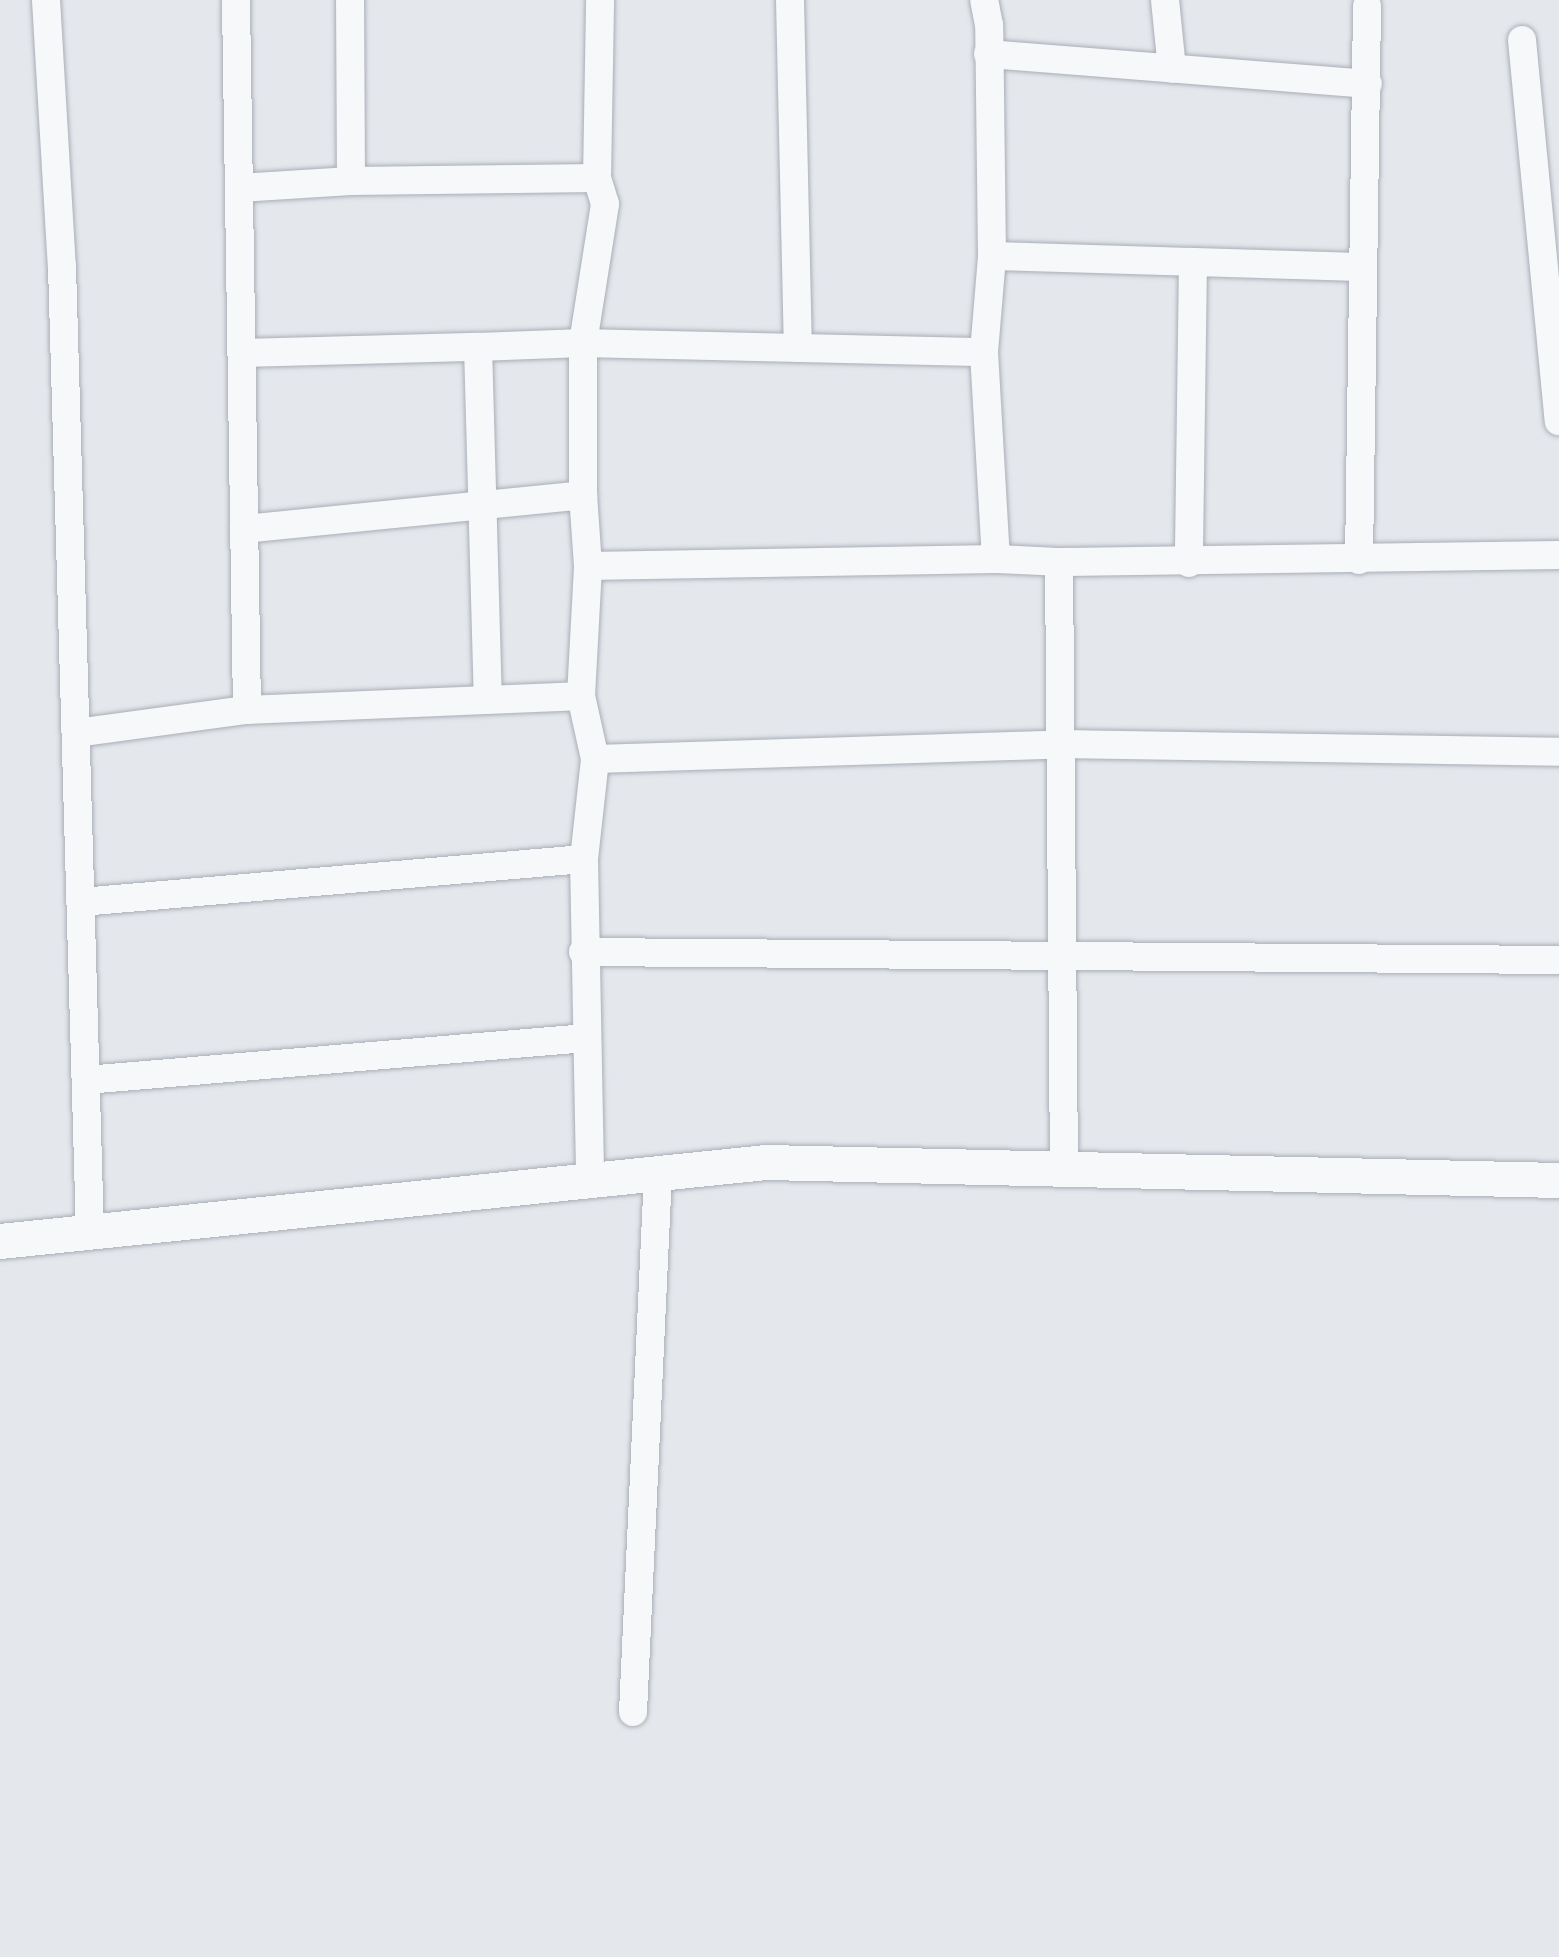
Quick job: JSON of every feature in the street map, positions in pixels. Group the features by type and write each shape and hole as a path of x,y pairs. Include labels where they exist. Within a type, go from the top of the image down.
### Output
{"street":[{"path":"46,0 62,266 90,1232"},
{"path":"236,0 247,710"},
{"path":"350,0 351,181"},
{"path":"590,1180 583,952 584,859 596,759 581,696 588,566 583,495 583,343 605,204 597,178 600,0"},
{"path":"790,0 798,348"},
{"path":"984,0 988,54 992,256 984,352 996,559"},
{"path":"1165,0 1172,69"},
{"path":"1359,560 1362,267 1368,84 1367,6"},
{"path":"1522,40 1559,421"},
{"path":"988,54 1368,84"},
{"path":"239,188 351,181 597,178"},
{"path":"992,256 1362,267"},
{"path":"1189,562 1193,262"},
{"path":"242,353 583,343 984,352"},
{"path":"478,347 486,507 488,698"},
{"path":"244,528 486,507 583,495"},
{"path":"588,566 996,559 1189,562 1559,555"},
{"path":"1059,562 1064,1168"},
{"path":"76,733 247,710 581,696"},
{"path":"596,759 1060,744 1559,752"},
{"path":"81,902 584,859"},
{"path":"583,952 1062,953 1559,960"},
{"path":"86,1080 586,1038"},
{"path":"0,1241 766,1162 1559,1180"},
{"path":"632,1712 658,1174"}]}
